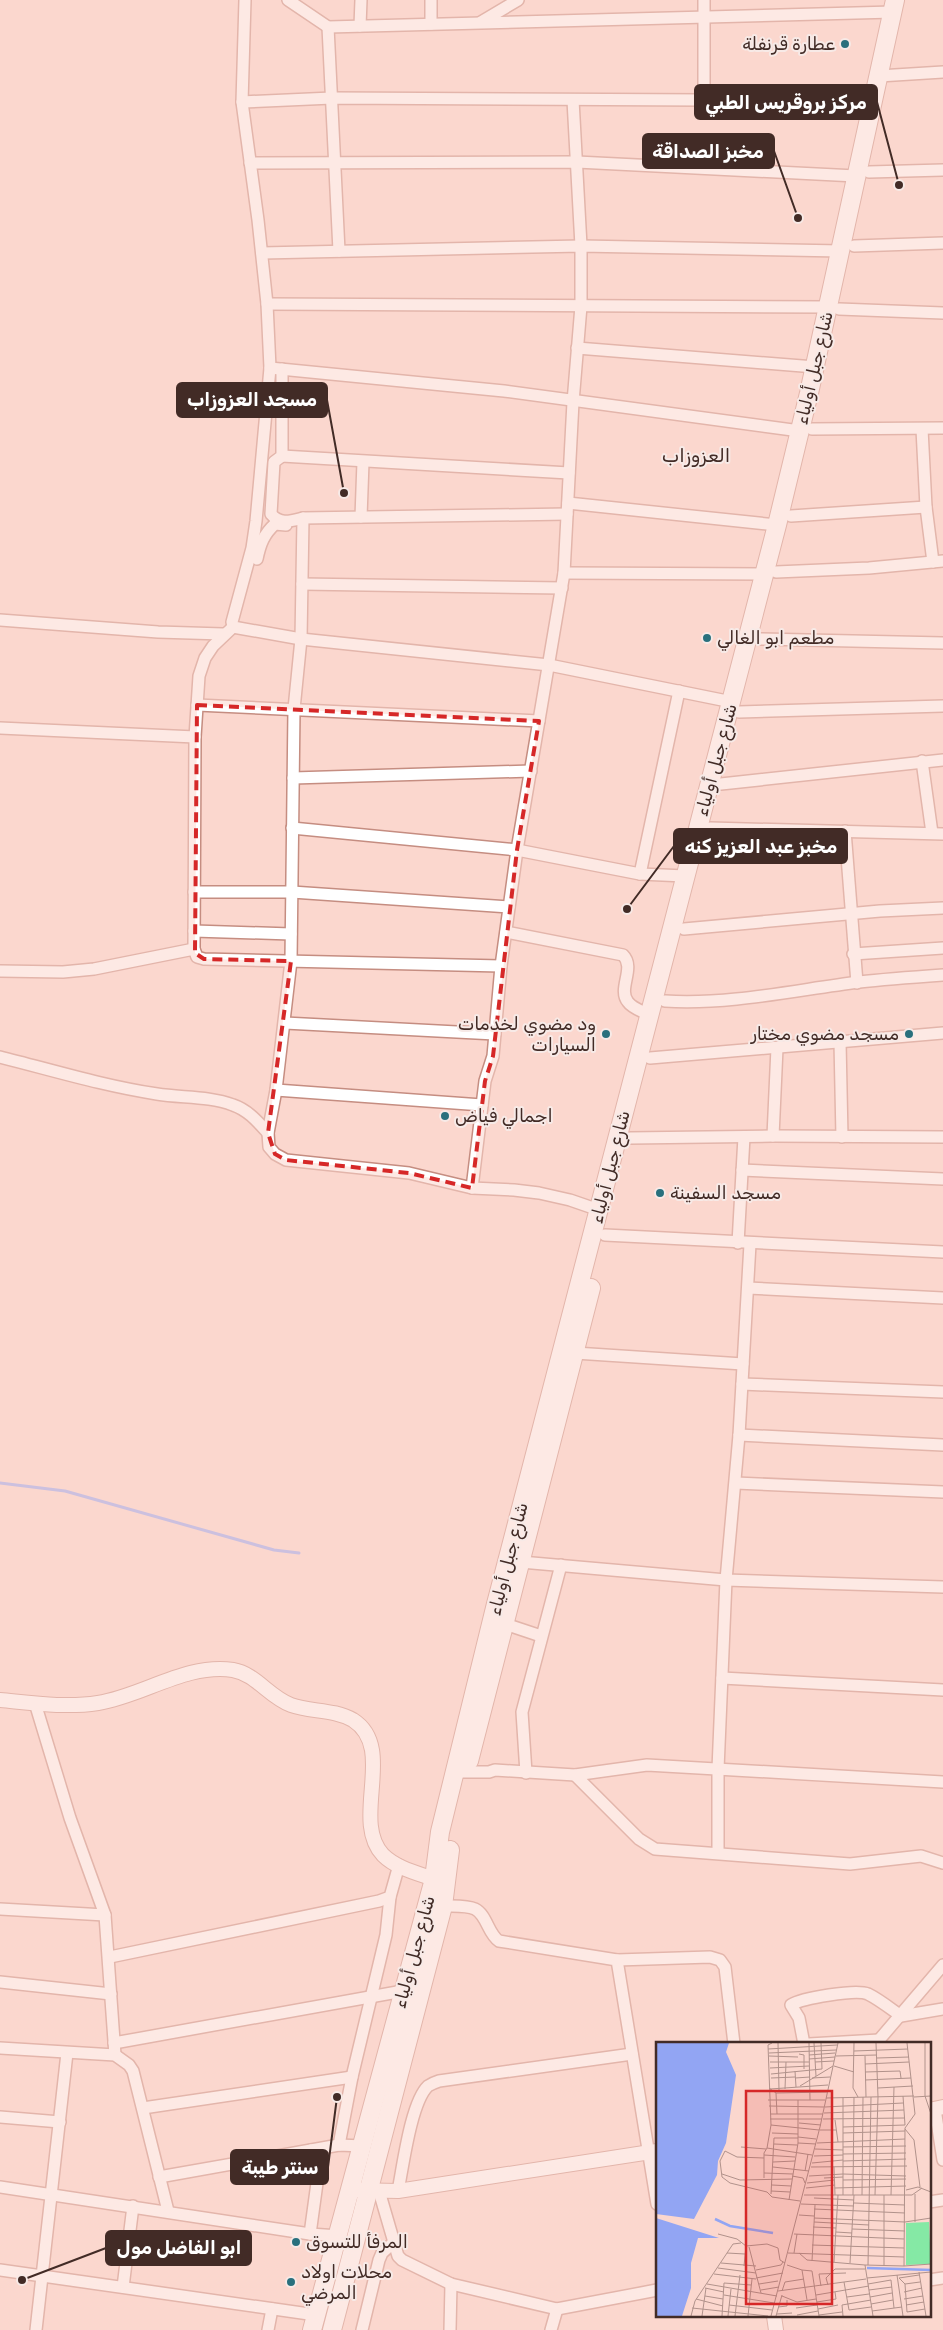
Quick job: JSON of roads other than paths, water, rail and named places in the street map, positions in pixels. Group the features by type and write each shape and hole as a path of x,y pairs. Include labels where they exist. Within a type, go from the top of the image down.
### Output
{"main road":[{"name":"شارع جبل أولياء","path":"863,174 874,97 884,76 906,0"},
{"name":"شارع جبل أولياء","path":"332,2330 366,2191 443,1906 460,1772 531,1470 685,876 721,761 806,430 884,76 894,6"},
{"name":"شارع جبل أولياء","path":"806,430 815,367 834,308"},
{"name":"شارع جبل أولياء","path":"735,707 759,639 770,573"},
{"name":"شارع جبل أولياء","path":"314,2323 328,2266 339,2236 366,2191 363,2146 434,1879 440,1832 505,1624 710,828 721,784 721,761"}],"street":[{"path":"233,627 232,622 252,548 260,493 270,368 262,253 242,102 245,0"},
{"path":"288,0 328,27 704,16 894,6"},
{"path":"360,26 361,0"},
{"path":"431,0 431,24"},
{"path":"481,22 518,0"},
{"path":"704,0 704,100"},
{"path":"328,27 339,251"},
{"path":"884,76 943,72"},
{"path":"242,102 332,98 704,100 874,97"},
{"path":"472,1188 485,1081 493,1056 501,966 517,850 550,665 564,573 573,402 581,306 581,246 573,100"},
{"path":"250,163 577,162 863,174 943,170"},
{"path":"262,253 581,246 847,248 943,243"},
{"path":"267,304 834,308 943,313"},
{"path":"577,348 815,367"},
{"path":"270,368 504,391 573,402 806,430 943,428"},
{"path":"282,369 282,456"},
{"path":"564,573 770,573 938,562 926,507 922,429"},
{"path":"569,473 282,456 274,462 271,514 275,519 288,522 568,508 784,520 926,507"},
{"path":"362,517 363,462"},
{"path":"243,584 257,560 261,542 267,531 275,524 303,521"},
{"path":"303,521 301,639 294,709 291,961 285,1023 268,1134 269,1147 275,1154 286,1160 409,1173 472,1188 539,1193 570,1200 599,1210"},
{"path":"302,584 562,588"},
{"path":"0,620 158,632 223,634"},
{"path":"501,966 204,959 196,956 194,948 195,736 199,676 205,658 223,634 233,627 301,639 550,665 679,691 735,707 943,706"},
{"path":"759,639 943,643"},
{"path":"640,874 679,691"},
{"path":"197,705 540,721"},
{"path":"0,728 195,736"},
{"path":"721,784 943,760"},
{"path":"710,828 938,834 922,761"},
{"path":"293,778 531,771"},
{"path":"292,828 517,850 640,874 685,876"},
{"path":"844,832 857,983"},
{"path":"194,892 292,892 510,907"},
{"path":"684,929 850,914 943,908"},
{"path":"194,931 292,934"},
{"path":"506,932 623,955 628,963 625,999 629,1004 649,1015"},
{"path":"0,971 63,972 94,969 194,948"},
{"path":"853,954 943,948"},
{"path":"665,1001 684,1002 778,994 943,974"},
{"path":"285,1023 495,1034"},
{"path":"650,1058 943,1033"},
{"path":"840,1042 842,1137"},
{"path":"773,1136 777,1048"},
{"path":"0,1057 157,1094 213,1100 234,1105 247,1112 268,1134"},
{"path":"276,1090 482,1104"},
{"path":"630,1138 773,1136 943,1137"},
{"path":"718,1853 718,1769 726,1580 736,1483 748,1288 744,1244 742,1170 744,1137"},
{"path":"742,1170 943,1179"},
{"path":"605,1235 744,1244 943,1252"},
{"path":"748,1288 943,1298"},
{"path":"575,1353 743,1364"},
{"path":"742,1384 943,1392"},
{"path":"739,1435 943,1445"},
{"path":"736,1483 943,1492"},
{"path":"521,1562 726,1580 943,1587"},
{"path":"526,1773 522,1712 561,1566"},
{"path":"505,1624 541,1636"},
{"path":"0,1700 36,1704 97,1703 115,1699 166,1680 194,1673 234,1670 250,1676 274,1696 290,1705 346,1717 360,1726 366,1733 372,1749 370,1811 376,1844 384,1856 399,1865 434,1879"},
{"path":"722,1678 943,1690"},
{"path":"36,1704 70,1818 106,1916 115,2055"},
{"path":"460,1772 495,1770 575,1775 648,1765 943,1782"},
{"path":"575,1775 647,1846 664,1852 718,1853 850,1864 921,1856 943,1863"},
{"path":"339,2146 352,2077 386,1935 390,1896 399,1865"},
{"path":"110,1957 371,1903 390,1896"},
{"path":"443,1906 475,1909 480,1913 494,1938 499,1941 617,1960 710,1957 720,1960 725,1967 734,2042"},
{"path":"0,1909 106,1916"},
{"path":"617,1960 632,2054 653,2152 656,2191"},
{"path":"879,2042 943,1965"},
{"path":"0,1982 111,1994"},
{"path":"114,2043 403,1991"},
{"path":"804,2042 799,2018 791,2006 797,2001 832,1995 867,1994 901,2016 943,2009"},
{"path":"0,2048 115,2055 129,2065 143,2108 168,2211"},
{"path":"36,2330 67,2053"},
{"path":"398,2191 414,2113 419,2099 428,2086 439,2081 632,2054"},
{"path":"143,2108 352,2077"},
{"path":"936,2109 943,2160"},
{"path":"0,2117 60,2122"},
{"path":"159,2176 311,2150 339,2146 363,2146"},
{"path":"310,2234 317,2182 311,2150"},
{"path":"653,2152 398,2191 366,2191 394,2242 398,2256 402,2260 451,2284 557,2309 656,2290"},
{"path":"0,2187 310,2234 339,2236"},
{"path":"930,2202 943,2200"},
{"path":"122,2288 133,2206"},
{"path":"362,2330 379,2260 382,2253 394,2242"},
{"path":"0,2270 272,2309 314,2323"},
{"path":"930,2280 943,2278"},
{"path":"450,2330 451,2284"},
{"path":"268,2330 272,2309"},
{"path":"551,2330 557,2309"}],"waterway":[{"path":"0,1483 65,1491 274,1550 299,1553"}],"place":[{"name":"عطارة قرنفلة","path":"845,44"},
{"name":"مركز بروقريس الطبي","path":"899,185"},
{"name":"مخبز الصداقة","path":"798,218"},
{"name":"مسجد العزوزاب","path":"344,493"},
{"name":"مطعم ابو الغالي","path":"707,638"},
{"name":"مخبز عبد العزيز كنه","path":"627,909"},
{"name":"ود مضوي لخدمات السيارات","path":"606,1034"},
{"name":"مسجد مضوي مختار","path":"909,1034"},
{"name":"اجمالي فياض","path":"445,1116"},
{"name":"مسجد السفينة","path":"660,1193"},
{"name":"سنتر طيبة","path":"337,2097"},
{"name":"المرفأ للتسوق","path":"296,2242"},
{"name":"ابو الفاضل مول","path":"22,2280"},
{"name":"محلات اولاد المرضي","path":"291,2282"}],"district":[{"name":"العزوزاب","path":"696,455"}]}
